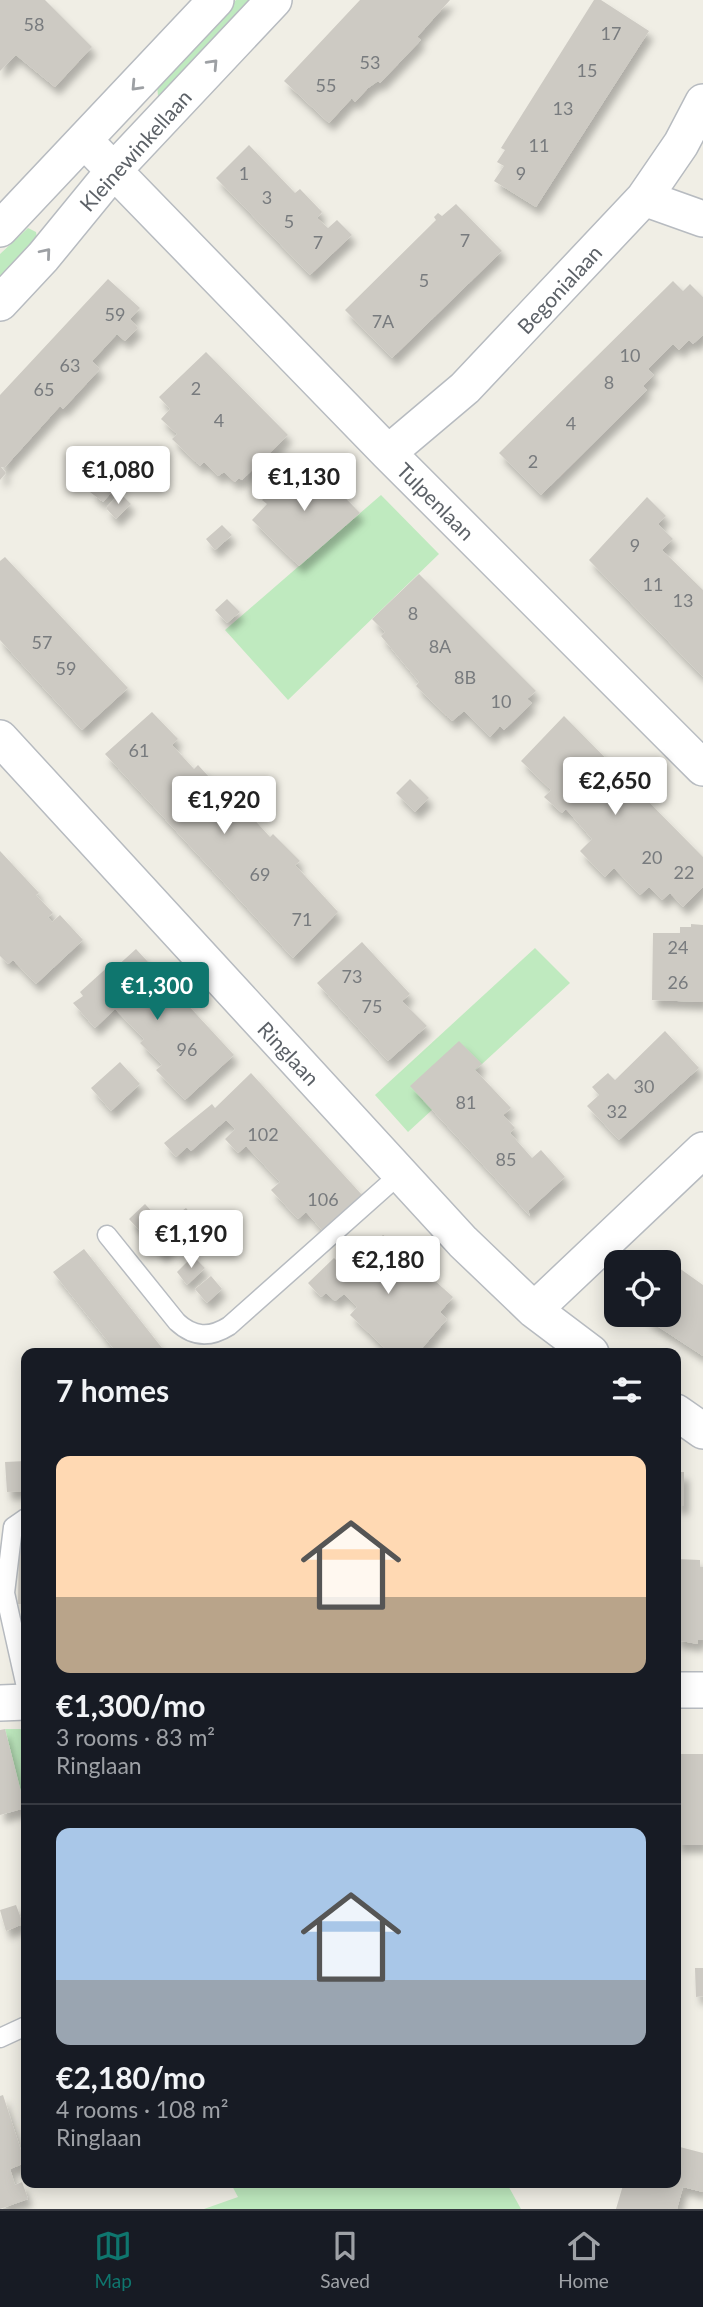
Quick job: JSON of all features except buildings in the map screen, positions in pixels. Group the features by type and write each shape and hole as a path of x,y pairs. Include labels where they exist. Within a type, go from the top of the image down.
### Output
{"street":[{"name":"Kleinewinkellaan","path":"0,229 216,0"},
{"name":"Kleinewinkellaan","path":"0,303 43,257 115,169 274,0"},
{"name":"Begonialaan","path":"388,453 465,388 644,198 681,144 703,102"},
{"name":"Tulpenlaan","path":"85,141 388,453 703,768"},
{"path":"644,198 703,219"},
{"name":"Ringlaan","path":"0,738 463,1242 534,1310 584,1348"},
{"path":"534,1310 703,1150"},
{"path":"681,1416 703,1431"},
{"path":"681,1690 703,1690"},
{"path":"0,1703 21,1702"}],"lane":[{"path":"107,1235 177,1322 185,1330 207,1335 229,1326 400,1174"},
{"path":"21,1521 13,1527 5,1593 21,1665"},
{"path":"0,2038 21,2028"}],"green space":[{"path":"236,0 258,0 161,98 158,96 157,85"},
{"path":"28,228 36,232 37,238 0,279 0,254"},
{"path":"381,495 439,554 288,700 225,630"},
{"path":"535,948 570,983 408,1132 375,1095"},
{"path":"5,1729 21,1729 21,1792"},
{"path":"233,2188 509,2188 521,2209 204,2209 238,2197"}]}
